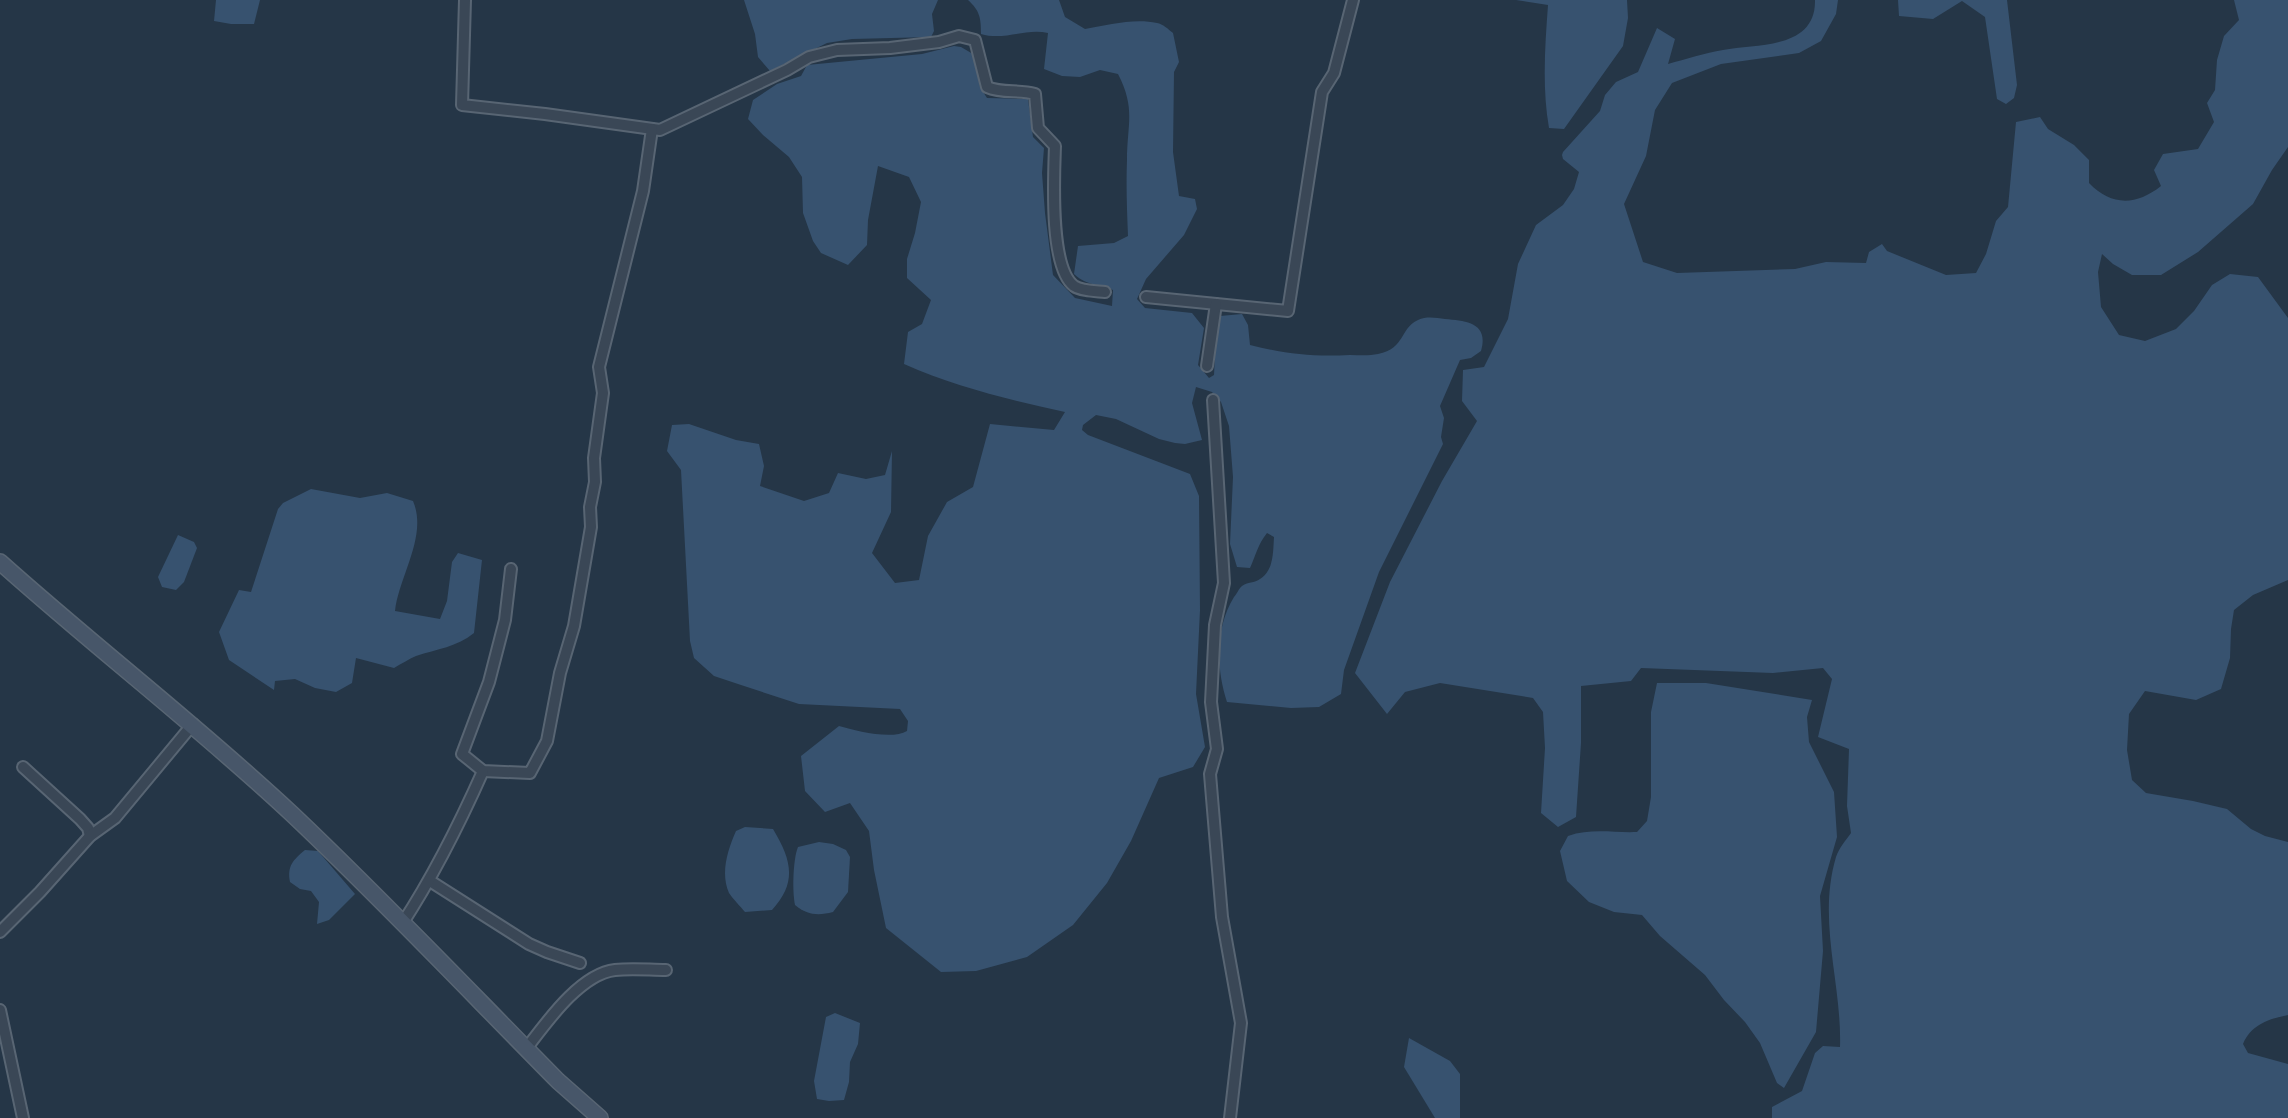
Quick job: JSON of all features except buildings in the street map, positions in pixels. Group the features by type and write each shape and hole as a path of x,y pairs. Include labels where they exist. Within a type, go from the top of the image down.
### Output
{"street":[{"path":"465,0 462,105 660,130 787,70 809,57 837,50 890,48 939,42 959,36 975,40 987,87 998,92 1035,93 1038,128 1055,146 1053,198 1057,249 1068,281 1076,288 1105,292"},
{"path":"1146,297 1288,311 1322,92 1334,73 1353,0"},
{"path":"511,568 505,620 489,682 462,754 483,771 530,773 547,741 560,673 574,626 591,527 590,507 595,482 594,458 603,393 599,367 643,191 652,129"},
{"path":"1207,366 1216,304"},
{"path":"1213,400 1224,584 1215,625 1211,702 1217,749 1210,774 1222,917 1241,1023 1230,1118"},
{"path":"0,562 193,724 292,815 526,1049 600,1118"},
{"path":"0,932 40,892 90,836 115,818 193,724"},
{"path":"23,767 80,819 88,828 90,836"},
{"path":"402,924 430,881 458,828 483,771"},
{"path":"430,881 529,944 580,963"},
{"path":"526,1049 558,1008 586,982 613,970 666,970"},
{"path":"0,1010 23,1118"}],"water":[{"path":"216,0 260,0 254,24 214,21"},
{"path":"744,0 938,0 932,14 934,31 931,37 852,39 827,43 770,71 758,57 755,34"},
{"path":"968,0 1059,0 1065,17 1085,29 1139,21 1161,24 1173,33 1179,62 1174,72 1173,152 1179,196 1195,199 1197,209 1184,235 1146,279 1137,299 1145,308 1192,313 1204,328 1198,365 1209,378 1214,375 1216,335 1220,316 1242,314 1248,325 1250,345 1300,354 1324,356 1378,354 1398,343 1412,324 1428,318 1461,321 1474,325 1482,334 1483,342 1481,351 1471,358 1460,360 1440,406 1444,418 1441,437 1443,444 1379,572 1344,670 1341,694 1319,707 1291,708 1227,702 1219,662 1223,622 1241,587 1258,580 1268,571 1272,560 1274,537 1267,533 1259,545 1250,568 1237,567 1230,544 1233,477 1229,426 1221,402 1212,392 1196,387 1192,403 1202,440 1185,444 1159,439 1116,419 1096,415 1083,425 1082,430 1088,435 1190,474 1199,496 1200,610 1196,694 1205,747 1193,767 1159,778 1131,841 1107,883 1073,925 1027,957 976,971 941,972 886,928 874,870 869,831 850,803 825,812 805,791 801,756 839,726 874,734 892,735 907,731 908,721 900,709 799,704 714,676 694,658 690,641 681,470 667,451 672,425 689,424 736,440 759,444 764,466 760,486 804,501 829,493 838,473 866,479 885,475 892,451 891,512 872,553 895,583 919,580 928,536 947,502 973,487 990,424 1054,430 1065,412 983,392 943,380 904,364 908,332 922,324 931,300 907,278 907,259 921,202 909,177 878,166 868,220 867,245 848,265 821,253 813,241 803,213 802,177 789,157 748,119 753,100 777,84 801,76 807,65 922,54 954,46 961,47 973,54 980,87 987,98 1028,99 1033,137 1044,148 1042,173 1053,275 1075,298 1112,306 1113,290 1089,283 1074,274 1078,246 1114,243 1128,236 1129,107 1124,86 1118,74 1100,70 1080,77 1062,76 1044,69 1048,33 1031,32 998,36 981,34 979,15"},
{"path":"1516,0 1627,0 1628,18 1623,46 1564,129 1549,128 1545,98 1548,5"},
{"path":"1815,0 1838,0 1836,14 1821,41 1799,53 1721,64 1672,83 1655,110 1646,156 1624,204 1643,262 1677,273 1795,269 1826,262 1866,263 1869,252 1882,244 1887,251 1946,275 1976,273 1986,254 1996,221 2008,207 2016,122 2040,117 2048,129 2074,145 2089,160 2089,183 2106,196 2124,201 2152,193 2161,186 2154,170 2163,154 2198,149 2214,122 2207,103 2215,90 2217,60 2224,36 2239,20 2234,0 2288,0 2288,147 2253,204 2198,252 2161,275 2132,275 2113,264 2102,254 2098,272 2101,307 2119,335 2145,341 2176,329 2194,311 2212,285 2230,274 2258,277 2288,318 2288,580 2253,595 2234,610 2230,658 2221,689 2196,700 2145,691 2129,714 2127,750 2132,780 2146,793 2227,809 2251,829 2265,836 2288,842 2288,1015 2261,1024 2246,1037 2243,1044 2248,1053 2288,1064 2288,1118 1772,1118 1772,1107 1802,1091 1815,1053 1823,1046 1840,1047 1840,1023 1829,928 1829,905 1836,857 1851,833 1847,806 1849,749 1818,737 1832,679 1823,668 1773,673 1641,668 1631,681 1581,686 1581,743 1576,817 1558,827 1541,813 1545,748 1543,712 1533,698 1440,683 1405,692 1387,714 1355,673 1390,582 1442,481 1477,421 1462,401 1463,370 1484,367 1508,319 1518,264 1536,225 1563,205 1574,189 1579,172 1563,159 1563,152 1600,111 1605,95 1616,82 1638,72 1657,28 1675,39 1668,64 1716,51 1768,44 1796,36 1806,28 1813,16"},
{"path":"1898,0 2007,0 2017,85 2014,98 2006,104 1997,99 1985,17 1962,1 1933,19 1899,16"},
{"path":"311,489 360,498 387,493 413,501 417,514 415,542 395,611 440,619 447,601 452,562 458,553 482,560 474,633 454,645 416,656 394,668 356,658 352,683 336,692 315,688 295,679 275,681 274,690 229,660 219,632 239,590 251,592 278,509 283,503"},
{"path":"178,535 194,542 197,548 184,582 176,590 162,587 158,577"},
{"path":"1657,683 1706,683 1812,700 1807,717 1809,742 1834,792 1837,837 1820,896 1823,951 1816,1032 1784,1088 1777,1083 1760,1043 1705,975 1660,936 1642,915 1614,912 1589,902 1567,881 1560,851 1568,836 1594,831 1637,832 1647,821 1651,797 1651,712"},
{"path":"745,827 773,829 784,850 789,870 786,890 772,910 745,912 729,893 726,885 725,869 730,845 736,831"},
{"path":"819,842 833,844 846,850 850,857 848,892 833,912 822,914 808,913 795,905 793,884 798,847"},
{"path":"305,850 318,851 355,894 329,920 317,924 319,902 311,891 300,889 290,882 289,872 292,864"},
{"path":"835,1013 860,1023 858,1044 850,1062 849,1082 844,1100 829,1101 817,1099 814,1081 826,1017"},
{"path":"1409,1038 1450,1061 1460,1074 1460,1118 1435,1118 1404,1067"}]}
